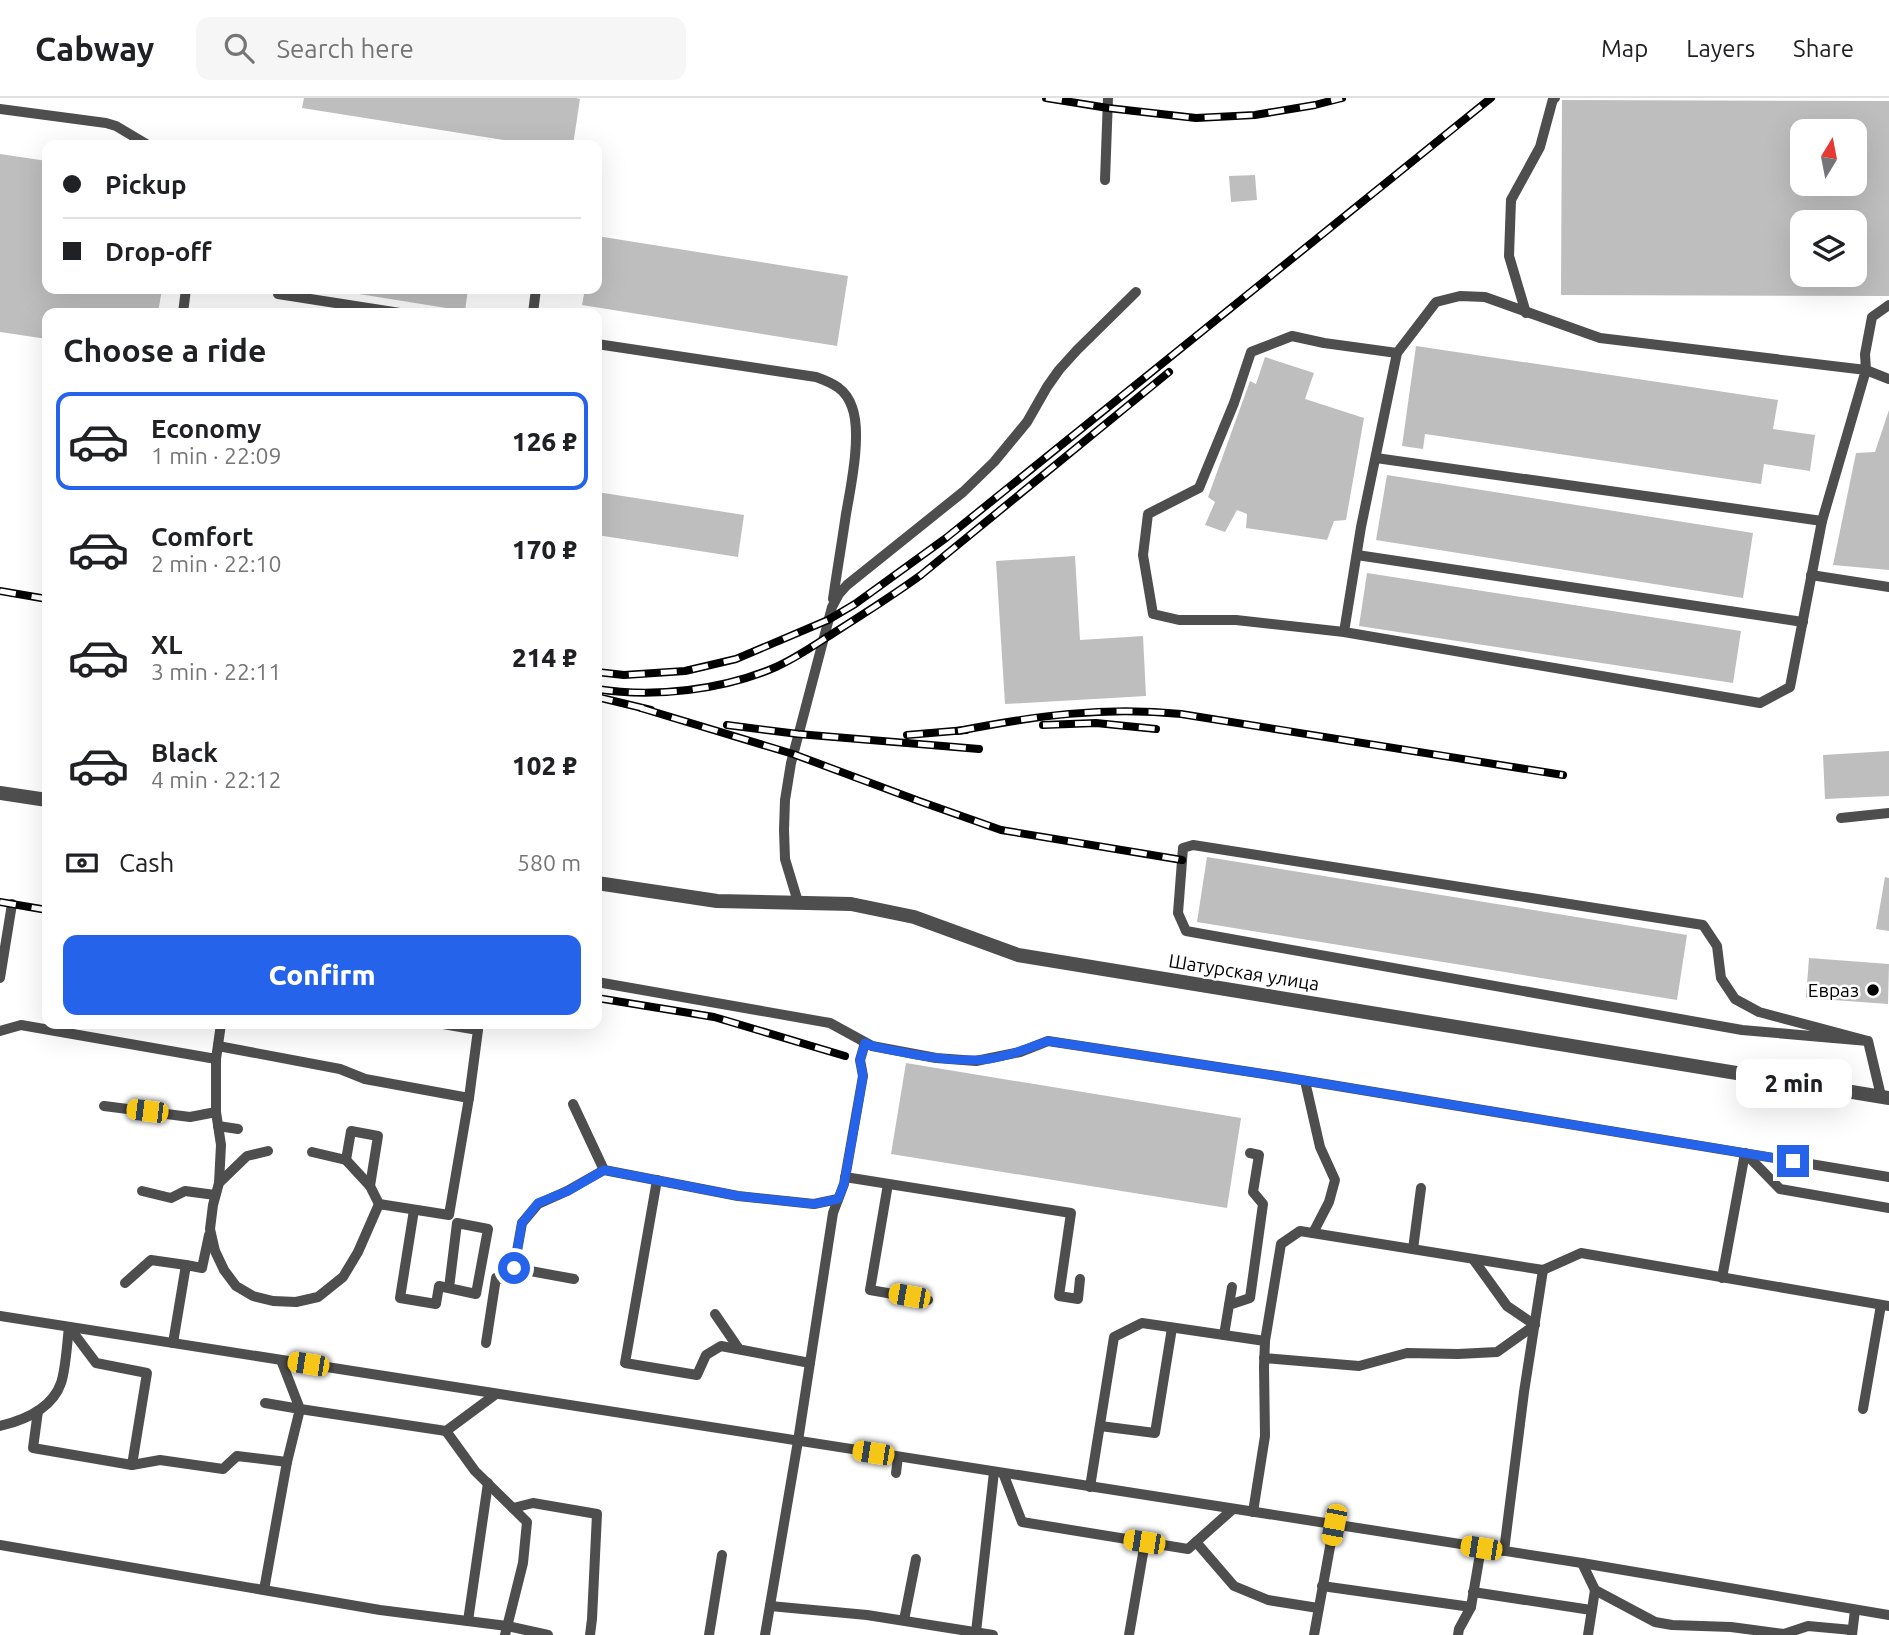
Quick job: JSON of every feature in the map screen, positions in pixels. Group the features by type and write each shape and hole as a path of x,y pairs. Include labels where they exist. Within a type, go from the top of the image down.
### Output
{"street":[{"path":"0,793 42,799"},
{"name":"Шатурская улица","path":"602,884 717,901 851,904 915,917 1018,955 1885,1097"}],"lane":[{"path":"1105,180 1108,98"},
{"path":"1527,313 1509,256 1511,200 1540,147 1555,98"},
{"path":"0,109 116,126 140,140"},
{"path":"832,607 847,586 995,462 1027,422 1059,370 1136,292"},
{"path":"278,294 368,308"},
{"path":"1343,632 1397,353 1436,302 1460,296 1485,298 1600,338 1866,370 1889,380"},
{"path":"1397,353 1292,336 1251,352 1234,403 1199,488 1148,514 1143,555 1153,614 1179,620 1236,620 1343,632 1760,702 1790,687 1822,522 1866,370 1865,354 1872,317 1889,306"},
{"path":"602,345 816,377 844,391 852,405 856,418 853,475 832,607 791,764 785,800 785,859 798,902"},
{"path":"1376,458 1822,522"},
{"path":"1357,555 1802,622"},
{"path":"1811,575 1889,587"},
{"path":"1840,818 1889,813"},
{"path":"1193,845 1703,925 1717,946 1721,978 1735,999 1759,1012 1868,1041 1742,1030 1186,931 1178,913 1183,848 1193,845"},
{"path":"0,978 12,904"},
{"path":"602,983 830,1023 879,1048 936,1058 976,1060 1020,1052 1048,1041 1889,1177"},
{"path":"0,1031 21,1025 42,1029"},
{"path":"44,1029 216,1059"},
{"path":"125,1283 152,1260 202,1268 219,1183 216,1059 220,1029"},
{"path":"449,1216 478,1030 474,1029"},
{"path":"1868,1041 1885,1097"},
{"path":"765,1635 833,1213 845,1177 863,1076 860,1060 865,1043"},
{"path":"218,1046 340,1069 365,1079 468,1098"},
{"path":"1304,1081 1320,1147 1335,1180 1329,1202 1313,1233"},
{"path":"573,1104 604,1170"},
{"path":"104,1106 190,1116 216,1112"},
{"path":"218,1126 237,1129"},
{"path":"346,1160 351,1131 378,1136 370,1186"},
{"path":"219,1183 247,1156 268,1151"},
{"path":"312,1152 346,1160 370,1186 379,1204"},
{"path":"1229,1305 1250,1298 1263,1204 1253,1192 1258,1155 1250,1153"},
{"path":"1745,1153 1780,1189 1889,1208"},
{"path":"1722,1278 1745,1153"},
{"path":"486,1343 496,1278 512,1279 522,1223 538,1203 568,1191 604,1170 738,1196 814,1204 838,1199"},
{"path":"845,1177 1072,1213 1059,1296 1078,1298 1080,1279"},
{"path":"657,1180 625,1363 697,1375 706,1355 721,1346 810,1363"},
{"path":"888,1184 870,1290 928,1300"},
{"path":"1413,1248 1421,1188"},
{"path":"142,1191 171,1198 185,1191 215,1195"},
{"path":"379,1204 414,1210 449,1216 457,1223 488,1229 476,1294 439,1286 436,1304 400,1298 414,1210"},
{"path":"210,1229 215,1251 236,1286 263,1299 296,1302 318,1297 343,1277 358,1252 379,1204"},
{"path":"449,1288 457,1223"},
{"path":"1253,1512 1265,1436 1265,1341 1281,1244 1300,1231 1543,1270 1581,1253 1885,1306 1863,1409"},
{"path":"1473,1259 1507,1306 1535,1325"},
{"path":"173,1343 186,1265"},
{"path":"514,1268 574,1279"},
{"path":"1504,1551 1543,1270"},
{"path":"1224,1335 1232,1287"},
{"path":"715,1314 739,1349"},
{"path":"0,1316 1582,1563 1889,1615"},
{"path":"1090,1487 1114,1337 1142,1323 1265,1341"},
{"path":"1264,1357 1359,1366 1408,1353 1497,1352 1535,1325"},
{"path":"0,1426 29,1417 50,1403 61,1382 69,1327"},
{"path":"69,1327 96,1363 147,1373 132,1465"},
{"path":"1100,1426 1155,1433 1172,1328"},
{"path":"264,1590 287,1462 300,1409 281,1360"},
{"path":"265,1403 446,1431 496,1394"},
{"path":"38,1411 33,1448 132,1465 160,1460 223,1469 237,1456 287,1462"},
{"path":"446,1431 474,1471 527,1522 523,1563 506,1630"},
{"path":"896,1472 898,1457"},
{"path":"999,1472 1021,1522 1188,1549 1233,1509"},
{"path":"976,1632 999,1472"},
{"path":"468,1621 488,1483"},
{"path":"513,1508 533,1503 597,1514 590,1635"},
{"path":"1314,1635 1334,1525"},
{"path":"1129,1635 1144,1542"},
{"path":"1196,1542 1234,1586 1268,1600 1318,1608"},
{"path":"0,1545 380,1610 548,1635"},
{"path":"1458,1635 1471,1607 1481,1548"},
{"path":"709,1635 722,1555"},
{"path":"904,1620 916,1559"},
{"path":"1582,1563 1595,1590 1672,1630 1731,1626 1784,1634 1808,1626 1852,1633 1856,1610"},
{"path":"1322,1586 1471,1607"},
{"path":"1588,1635 1595,1590"},
{"path":"1473,1592 1591,1611"},
{"path":"770,1606 867,1615 993,1635"}],"building":[{"path":"304,98 580,99 574,140 504,140 302,108"},
{"path":"1562,100 1889,101 1889,296 1561,295"},
{"path":"0,154 42,160 42,294 161,294 159,308 42,308 42,338 0,332"},
{"path":"1255,175 1257,200 1231,202 1229,176"},
{"path":"602,237 848,276 837,346 582,305 584,294 602,294"},
{"path":"359,294 467,294 465,308 446,308"},
{"path":"1416,346 1778,400 1773,429 1815,435 1810,471 1764,464 1761,484 1425,434 1423,449 1402,446"},
{"path":"1265,357 1314,373 1305,399 1364,418 1346,520 1334,521 1327,540 1246,528 1247,514 1237,510 1225,532 1205,525 1215,502 1208,497 1250,381 1256,384"},
{"path":"1889,410 1889,570 1833,565 1856,453 1875,452"},
{"path":"1387,475 1753,533 1743,598 1376,540"},
{"path":"602,493 744,515 738,557 602,536"},
{"path":"1075,556 1080,640 1143,636 1146,696 1005,704 996,561"},
{"path":"1367,573 1741,631 1733,683 1359,626"},
{"path":"1889,751 1889,796 1825,799 1823,755"},
{"path":"1207,857 1687,935 1677,1000 1197,922"},
{"path":"1885,877 1889,878 1889,931 1876,929"},
{"path":"1809,958 1889,964 1888,1004 1806,998"},
{"path":"906,1063 1241,1118 1227,1208 891,1154"}],"railway":[{"path":"1046,98 1196,118 1255,115 1342,98"},
{"path":"602,673 624,675 685,671 736,659 828,620 855,604 946,538 1491,98"},
{"path":"602,690 642,693 688,690 755,675 791,660 921,575 1169,372"},
{"path":"0,591 42,598"},
{"path":"602,698 651,710"},
{"path":"641,708 793,754 1001,830 1182,860"},
{"path":"958,731 1069,714 1124,711 1181,714 1563,775"},
{"path":"1043,725 1096,723 1156,729"},
{"path":"727,725 798,734 979,749"},
{"path":"907,735 966,730"},
{"path":"0,902 42,909"},
{"path":"602,999 714,1017 845,1056"}],"place":[{"name":"Евраз","path":"1873,990"}],"route":[{"path":"514,1268 522,1223 538,1203 568,1191 604,1170 738,1196 814,1204 838,1199 844,1184 857,1111 863,1076 860,1060 865,1043 936,1058 976,1060 1020,1052 1048,1041 1793,1161"}]}
